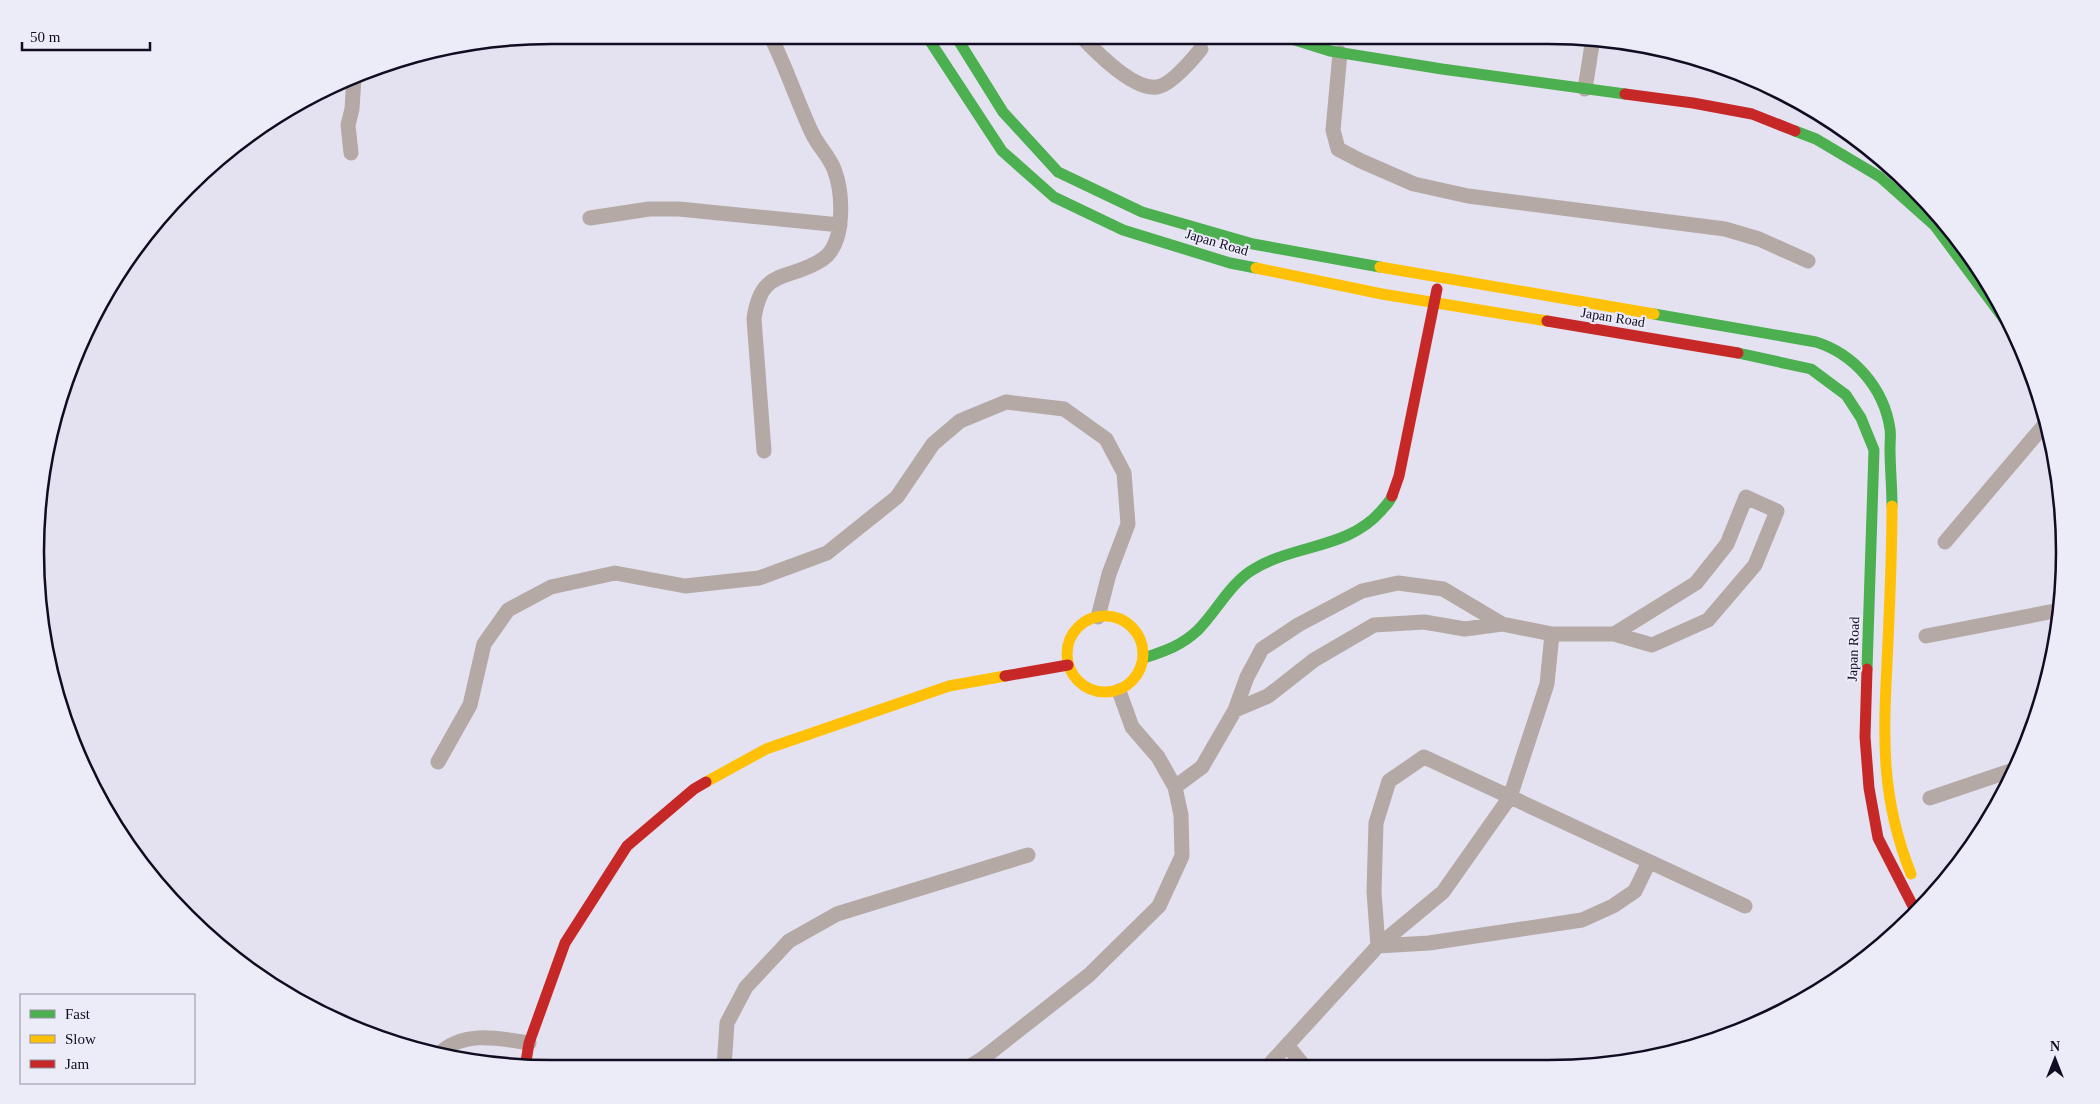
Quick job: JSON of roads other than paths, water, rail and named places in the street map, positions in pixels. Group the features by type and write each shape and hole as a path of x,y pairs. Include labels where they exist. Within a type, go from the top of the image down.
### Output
{"main road":[{"name":"Japan Road","path":"932,44 1002,152 1054,196 1123,230 1230,263 1382,294 1756,356 1812,369 1846,395 1861,418 1874,450 1865,737 1869,788 1878,838 1913,905"},
{"name":"Japan Road","path":"961,44 1003,112 1058,172 1142,212 1253,244 1439,278 1823,343 1844,356 1864,372 1878,395 1889,426 1892,570 1884,729 1886,784 1892,824 1900,850 1916,882"},
{"path":"1306,44 1330,52 1692,103 1752,114 1816,139 1880,177 1936,226 1986,295"},
{"path":"1144,658 1173,649 1198,630 1221,600 1253,569 1282,556 1314,548 1355,533 1373,520 1391,499 1399,476 1439,278"},
{"path":"1110,616 1121,619 1139,635 1143,646 1144,658 1142,668 1136,678 1119,691 1106,693 1093,691 1082,686 1068,665 1067,652 1069,640 1076,629 1086,621 1098,617 1110,616"},
{"path":"526,1059 529,1043 565,942 627,846 694,790 766,749 948,686 1068,665"}],"street":[{"path":"764,451 754,319 761,291 769,284 789,273 824,258 836,242 840,225 837,179 834,168 813,135 774,44"},
{"path":"1089,44 1103,59 1130,78 1148,87 1159,87 1164,84 1185,68 1201,49"},
{"path":"1585,89 1592,46"},
{"path":"1340,53 1332,130 1338,149 1360,161 1414,184 1468,196 1725,229 1758,239 1808,261"},
{"path":"351,153 348,124 352,109 354,84"},
{"path":"590,218 649,209 679,209 840,225"},
{"path":"438,762 470,705 484,644 508,610 551,587 615,573 685,586 759,578 828,553 898,497 933,444 960,421 1006,402 1064,409 1106,439 1124,473 1128,524 1109,574 1098,617"},
{"path":"1945,542 2041,429"},
{"path":"1235,710 1268,696 1314,660 1374,625 1424,622 1465,629 1502,624 1552,634 1614,634 1652,645 1708,620 1755,565 1777,511 1746,497 1727,544 1696,583 1614,634"},
{"path":"1175,788 1202,767 1235,710 1247,677 1262,649 1298,625 1362,591 1398,582 1443,589 1502,624"},
{"path":"1926,636 2053,611"},
{"path":"1273,1060 1378,946 1443,892 1510,797 1547,684 1552,634"},
{"path":"980,1060 1089,974 1159,906 1182,856 1181,815 1175,788 1158,757 1132,727 1119,691"},
{"path":"1378,946 1374,892 1376,823 1389,781 1424,757 1745,906"},
{"path":"1930,798 2006,772"},
{"path":"724,1060 727,1023 746,987 789,941 837,914 1028,855"},
{"path":"1378,946 1429,943 1582,920 1614,906 1635,891 1649,862"},
{"path":"448,1049 460,1041 488,1036 529,1043"},
{"path":"1287,1044 1299,1060"}]}
